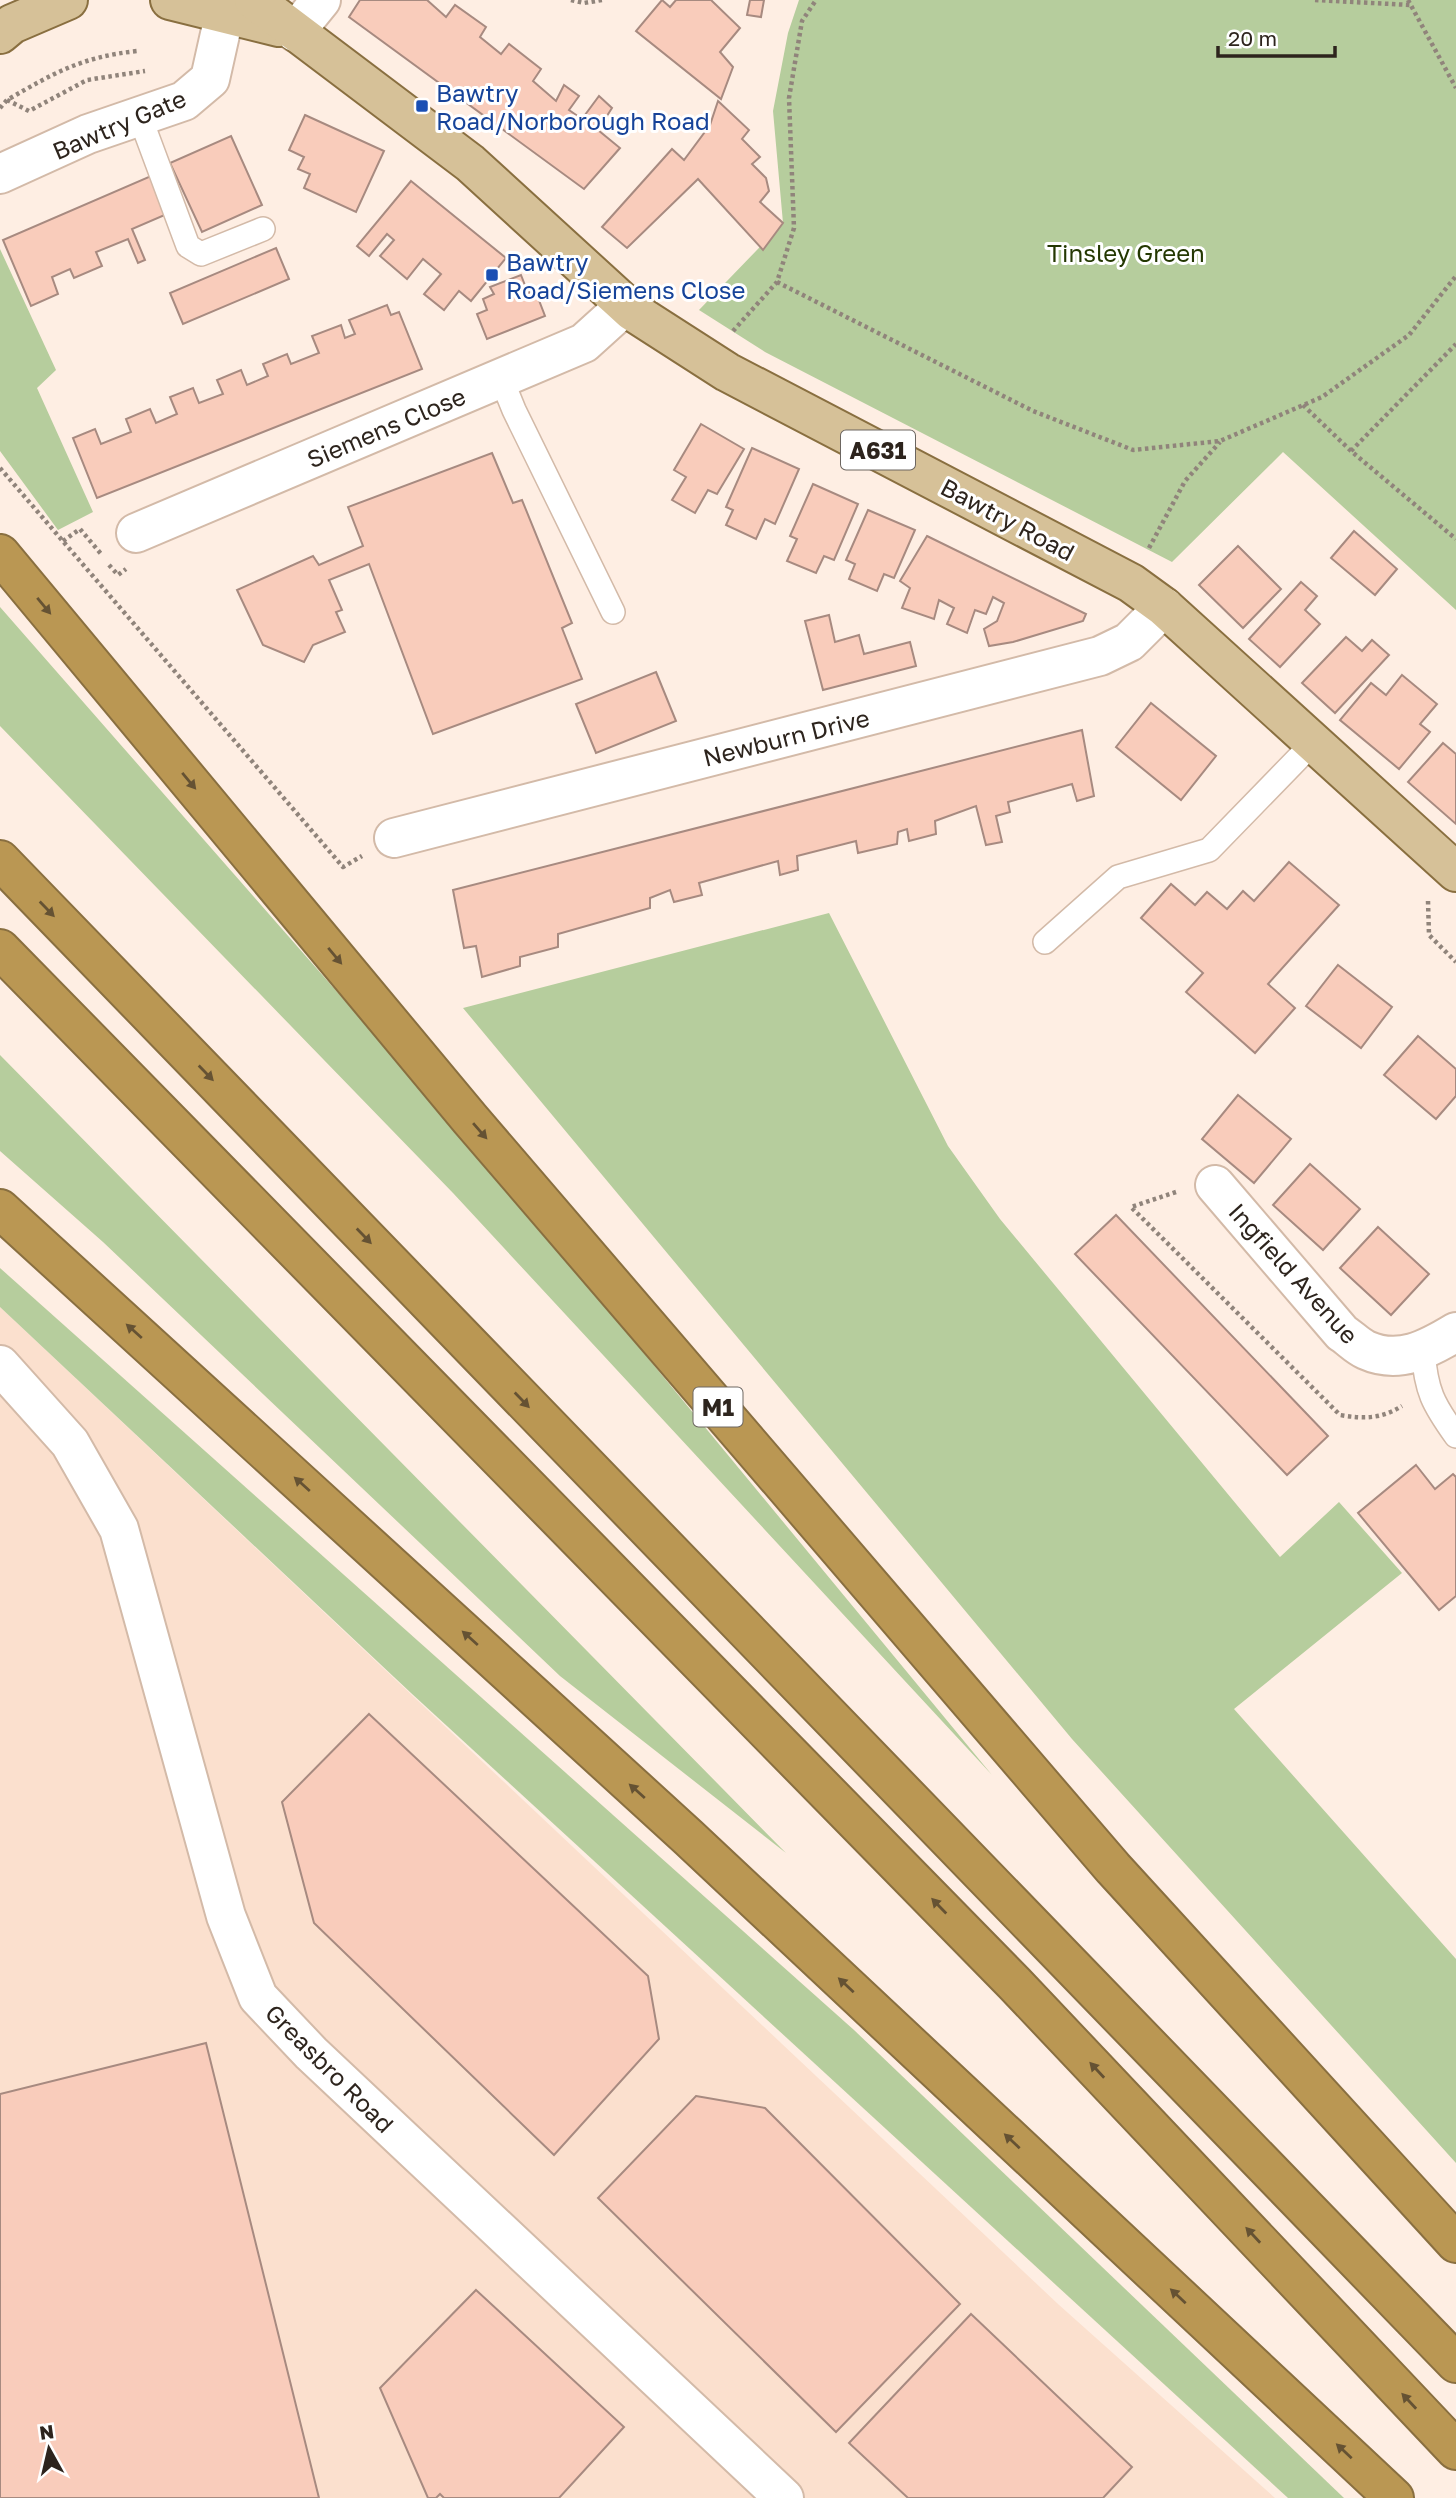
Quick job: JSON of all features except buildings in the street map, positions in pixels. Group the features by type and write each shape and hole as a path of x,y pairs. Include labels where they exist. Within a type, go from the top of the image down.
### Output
{"highway":[{"name":"M1","path":"0,554 470,1119 1113,1868 1456,2243"},
{"path":"0,860 1456,2363"},
{"path":"0,949 1016,1984 1456,2450"},
{"path":"0,1209 688,1837 1394,2498"}],"main road":[{"path":"0,34 12,24 68,0"},
{"name":"Bawtry Road","path":"170,0 239,6 295,32 470,163 626,305 706,360 1131,583 1164,607 1450,867"}],"street":[{"path":"295,32 321,0"},
{"name":"Bawtry Gate","path":"0,174 88,134 184,101 211,79 239,6"},
{"name":"Siemens Close","path":"136,533 584,343 626,305"},
{"name":"Newburn Drive","path":"394,838 1100,656 1129,642 1164,607"},
{"name":"Ingfield Avenue","path":"1215,1185 1342,1333 1365,1350 1393,1357 1423,1351 1456,1332"},
{"name":"Greasbro Road","path":"0,1365 70,1443 119,1529 226,1916 258,1997 321,2062 784,2498"}],"lane":[{"path":"140,117 188,246 201,254 263,229"},
{"path":"500,378 613,612"},
{"path":"1045,942 1118,877 1209,850 1313,743"},
{"path":"1423,1351 1425,1380 1434,1406 1456,1436"}],"path":[{"path":"571,0 584,3 602,0"},
{"path":"706,360 777,282 794,228 789,98 802,22 816,0"},
{"path":"1315,0 1409,2 1456,88"},
{"path":"0,108 7,100 59,69 106,54 137,51"},
{"path":"777,282 1033,411 1133,450 1220,442 1322,397 1409,335 1456,276"},
{"path":"1351,451 1456,344"},
{"path":"1303,405 1351,451 1456,539"},
{"path":"1131,583 1185,481 1220,442"},
{"path":"0,468 343,867 394,838"},
{"path":"1450,867 1428,887 1429,935 1456,962"},
{"path":"1215,1185 1187,1188 1131,1207 1340,1415 1364,1419 1393,1412 1429,1390"}],"shaded area":[{"path":"0,1307 1058,2304 1275,2498 0,2498"}],"green space":[{"name":"Tinsley Green","path":"799,0 1456,0 1456,610 1283,452 1172,562 765,352 699,310 783,223 773,111 788,33"},
{"path":"0,249 56,370 37,388 93,512 58,530 0,451"},
{"path":"0,607 487,1163 992,1775 453,1193 0,726"},
{"path":"829,913 948,1146 1000,1219 1280,1557 1339,1502 1402,1573 1234,1709 1456,1959 1456,2163 1072,1739 463,1008"},
{"path":"0,1055 786,1853 560,1676 103,1242 0,1151"},
{"path":"0,1268 854,2030 1344,2498 1288,2498 411,1693 0,1307"}],"place":[{"name":"Bawtry Road/Norborough Road","path":"422,106"},
{"name":"Bawtry Road/Siemens Close","path":"492,275"}]}
